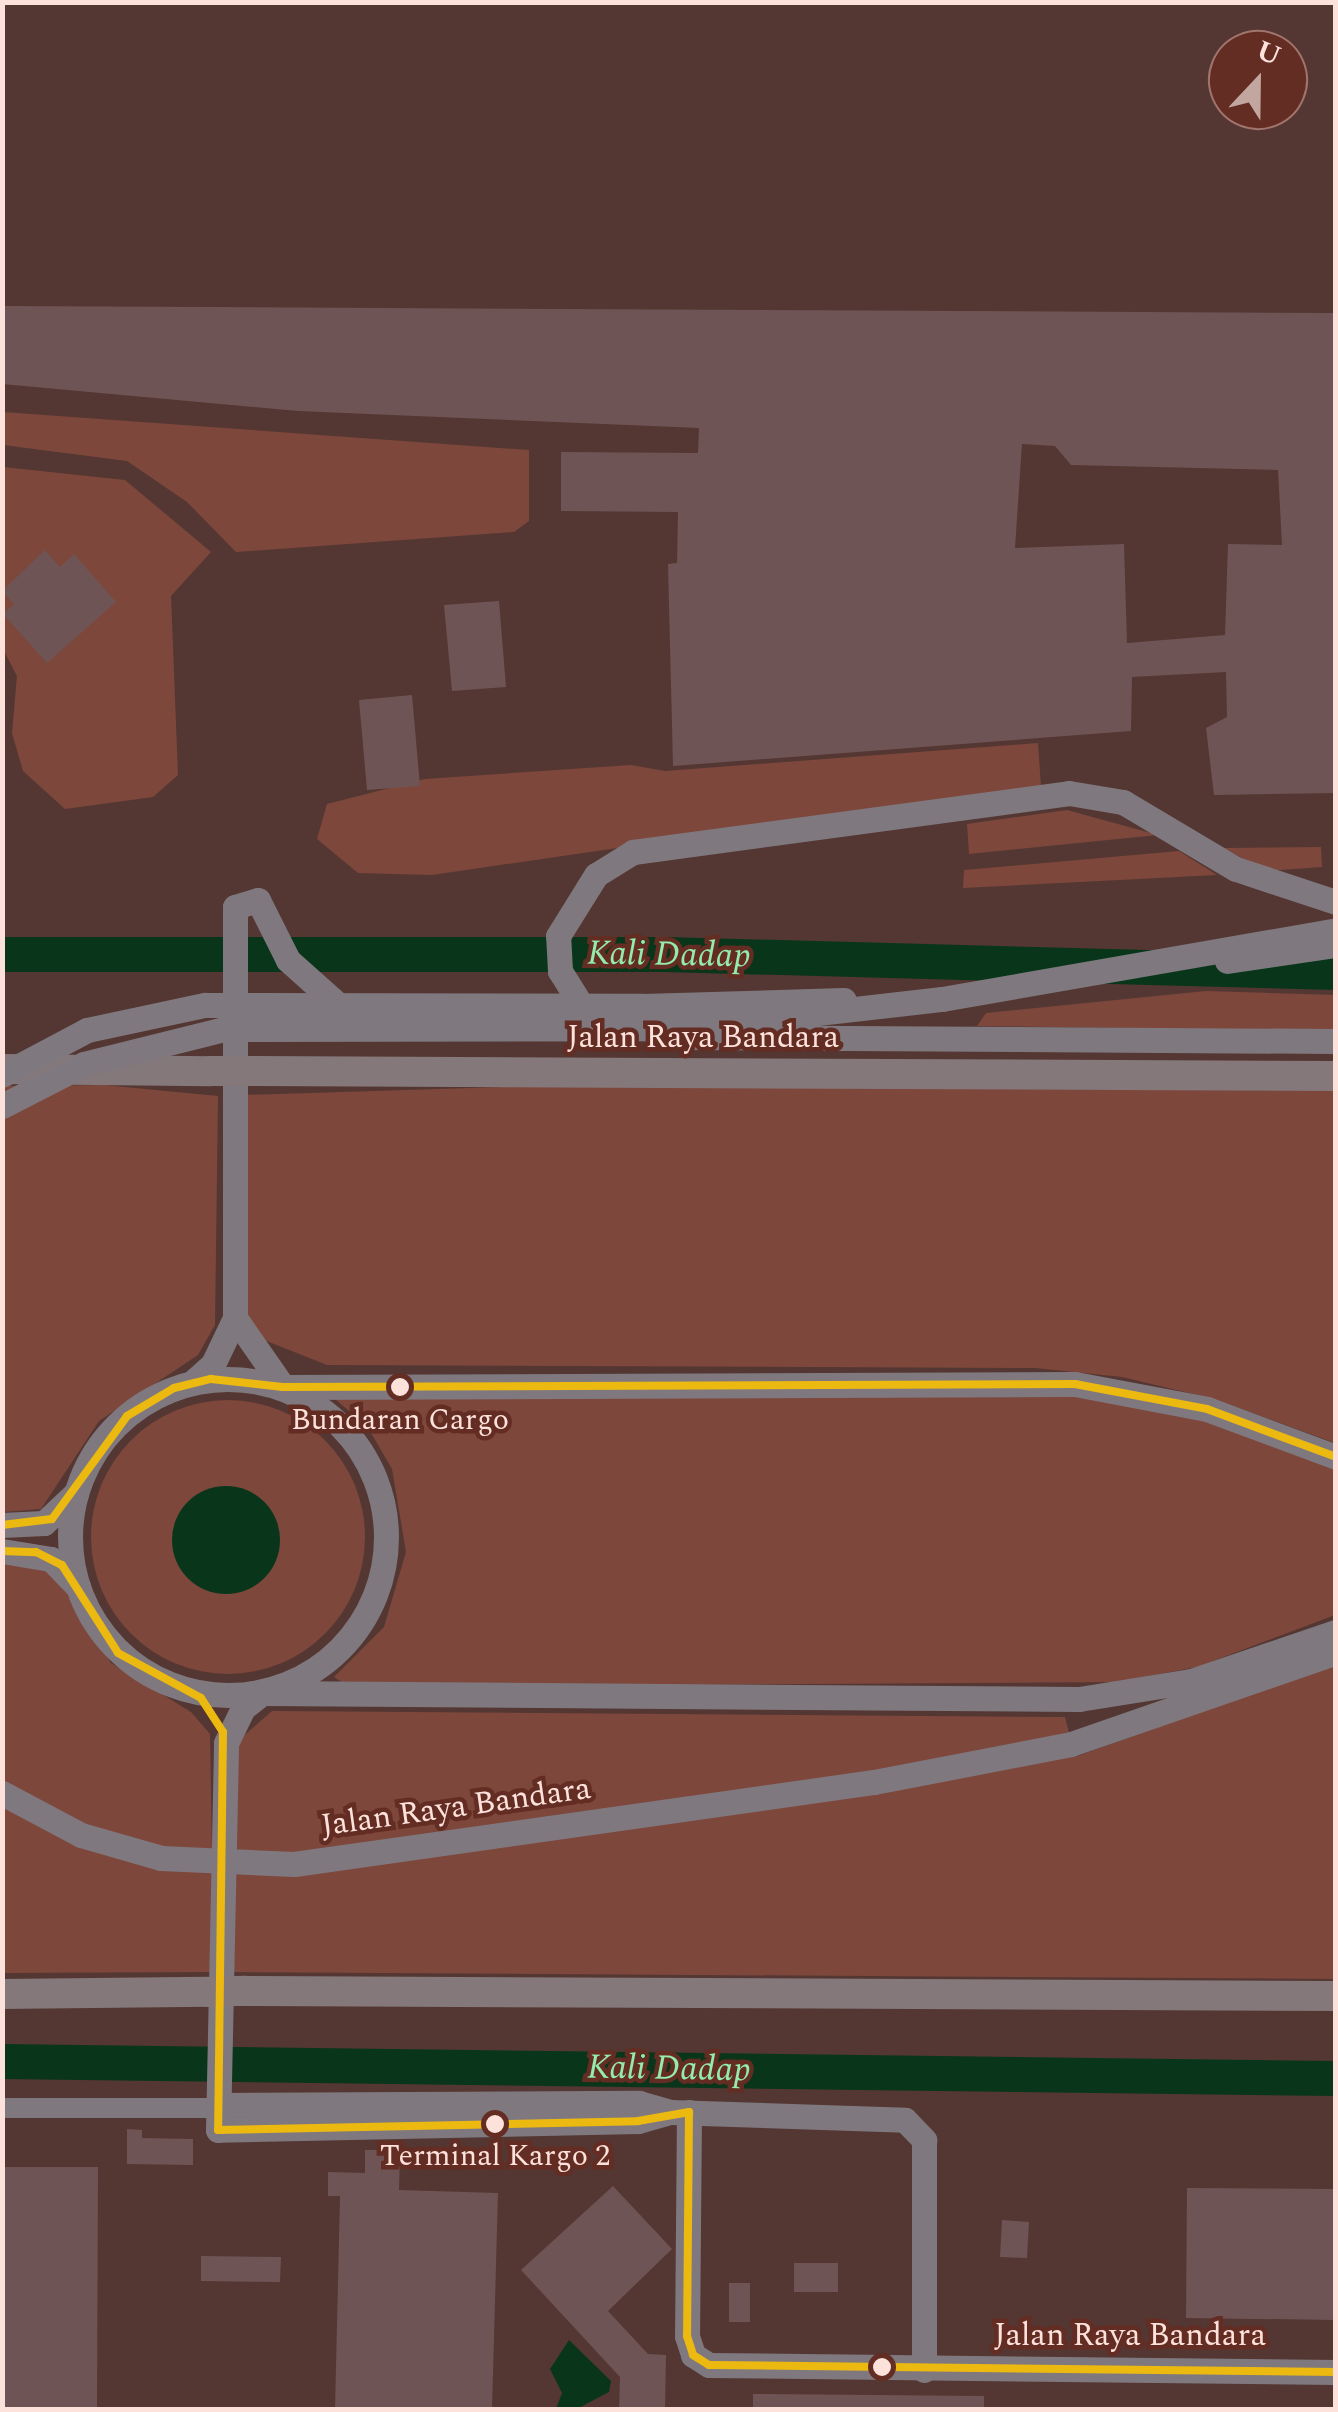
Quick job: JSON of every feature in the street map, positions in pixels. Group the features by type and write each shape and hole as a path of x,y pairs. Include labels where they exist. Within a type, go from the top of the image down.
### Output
{"main road":[{"name":"Jalan Raya Bandara","path":"2,1072 1336,1076"},
{"path":"2,1994 245,1991 1336,1996"}],"street":[{"path":"623,1036 570,996 556,946 569,912 609,864 632,852 1070,793 1123,802 1236,869 1336,902"},
{"name":"Jalan Raya Bandara","path":"235,1318 235,906 263,912 310,985 347,1012 384,1021 623,1036 1336,1041"},
{"name":"Jalan Raya Bandara","path":"2,1106 84,1064 224,1029 686,1028 926,1002 1336,930"},
{"path":"2,1072 88,1030 233,1002 642,1006 1022,994 1336,945"},
{"path":"2,1525 52,1519 78,1488 103,1440 126,1416 193,1382 213,1364 235,1318"},
{"path":"218,2114 226,1743 243,1708 262,1693 298,1678 352,1634 386,1558 384,1502 356,1445 321,1408 283,1388 235,1318"},
{"path":"193,1382 283,1388 1075,1384 1208,1409 1336,1456"},
{"path":"78,1488 69,1539 81,1591"},
{"path":"2,1551 51,1558 81,1591 118,1653 208,1705 226,1743"},
{"path":"192,1693 1079,1700 1191,1682 1336,1632"},
{"name":"Jalan Raya Bandara","path":"2,1793 82,1835 161,1858 294,1864 892,1780 1072,1744 1336,1652"},
{"path":"2,2108 218,2114 459,2111 639,2103 680,2112 892,2118 922,2132 924,2370"},
{"name":"Jalan Raya Bandara","path":"680,2112 693,2355 725,2366 1336,2372"}],"shaded area":[{"path":"3,412 529,450 529,521 514,532 236,552 187,502 127,461 3,445"},
{"path":"3,467 125,480 211,552 171,596 178,775 153,797 65,809 23,771 12,733 17,676 3,649"},
{"path":"1038,743 1041,786 432,875 358,873 317,839 327,804 425,779 631,765 665,771"},
{"path":"1067,810 1158,835 969,854 967,824"},
{"path":"1321,847 1322,867 1265,871 1224,848"},
{"path":"1179,851 1217,875 963,888 964,870"},
{"path":"1206,991 1335,995 1335,1031 977,1026 986,1013"},
{"path":"104,1085 218,1096 215,1325 198,1355 99,1421 41,1509 3,1512 3,1086"},
{"path":"537,1086 1335,1091 1335,1443 1214,1399 1122,1377 1035,1368 327,1365 264,1340 247,1319 242,1095"},
{"path":"1028,1390 1185,1413 1335,1463 1335,1615 1197,1667 1117,1682 349,1687 334,1677 384,1627 406,1552 392,1469 367,1426 335,1399"},
{"path":"228,1400 255,1402 281,1410 325,1440 355,1484 363,1510 363,1564 355,1590 325,1634 281,1664 255,1672 228,1674 201,1672 175,1664 131,1634 101,1590 93,1564 91,1537 93,1510 101,1484 131,1440 175,1410 201,1402"},
{"path":"226,1486 247,1490 264,1502 276,1519 280,1540 276,1561 264,1578 247,1590 226,1594 205,1590 188,1578 176,1561 172,1540 176,1519 188,1502 205,1490"},
{"path":"2,1561 57,1574 111,1663 191,1712 210,1734 214,1972 3,1973"},
{"path":"1335,1664 1335,1979 232,1972 233,1773 240,1739 272,1711 1065,1717 1075,1757"},
{"path":"569,2340 611,2381 609,2392 577,2409 556,2409 562,2393 550,2369"}],"building":[{"path":"2,306 1336,313 1336,793 1214,795 1206,728 1227,717 1226,672 1132,677 1131,731 673,766 668,564 677,563 678,512 561,511 561,452 698,453 699,428 298,411 2,384","holes":["1022,444 1055,446 1071,465 1278,470 1282,545 1228,544 1225,635 1127,643 1124,544 1015,548"]},
{"path":"45,550 60,567 74,554 116,602 47,663 3,614 14,604 2,591"},
{"path":"499,601 506,687 452,691 444,605"},
{"path":"412,695 420,786 367,790 359,700"},
{"path":"127,2129 142,2130 142,2138 193,2139 193,2165 127,2164"},
{"path":"365,2150 400,2150 399,2190 498,2193 492,2410 335,2410 340,2196 328,2196 328,2172 365,2173"},
{"path":"2,2167 98,2167 97,2410 2,2410"},
{"path":"613,2186 672,2249 608,2311 648,2354 666,2355 665,2410 619,2410 620,2377 521,2270"},
{"path":"1187,2188 1336,2189 1336,2320 1186,2318"},
{"path":"1002,2220 1029,2222 1027,2258 1000,2257"},
{"path":"201,2256 281,2257 280,2282 201,2281"},
{"path":"794,2263 838,2263 838,2292 794,2292"},
{"path":"729,2283 750,2283 750,2322 729,2322"},
{"path":"753,2394 984,2396 984,2410 753,2410"}],"waterway":[{"name":"Kali Dadap","path":"2,954 664,954 1336,972"},
{"name":"Kali Dadap","path":"2,2061 1336,2078"}],"transit line":[{"path":"2,1525 52,1519 127,1416 174,1388 211,1379 283,1387 1075,1384 1207,1409 1336,1457"},
{"path":"2,1551 36,1552 62,1565 118,1653 201,1698 223,1732 218,2130 638,2121 689,2112 687,2336 693,2355 709,2365 1336,2372"}],"place":[{"name":"Bundaran Cargo","path":"400,1387"},
{"name":"Terminal Kargo 2","path":"495,2124"}]}
